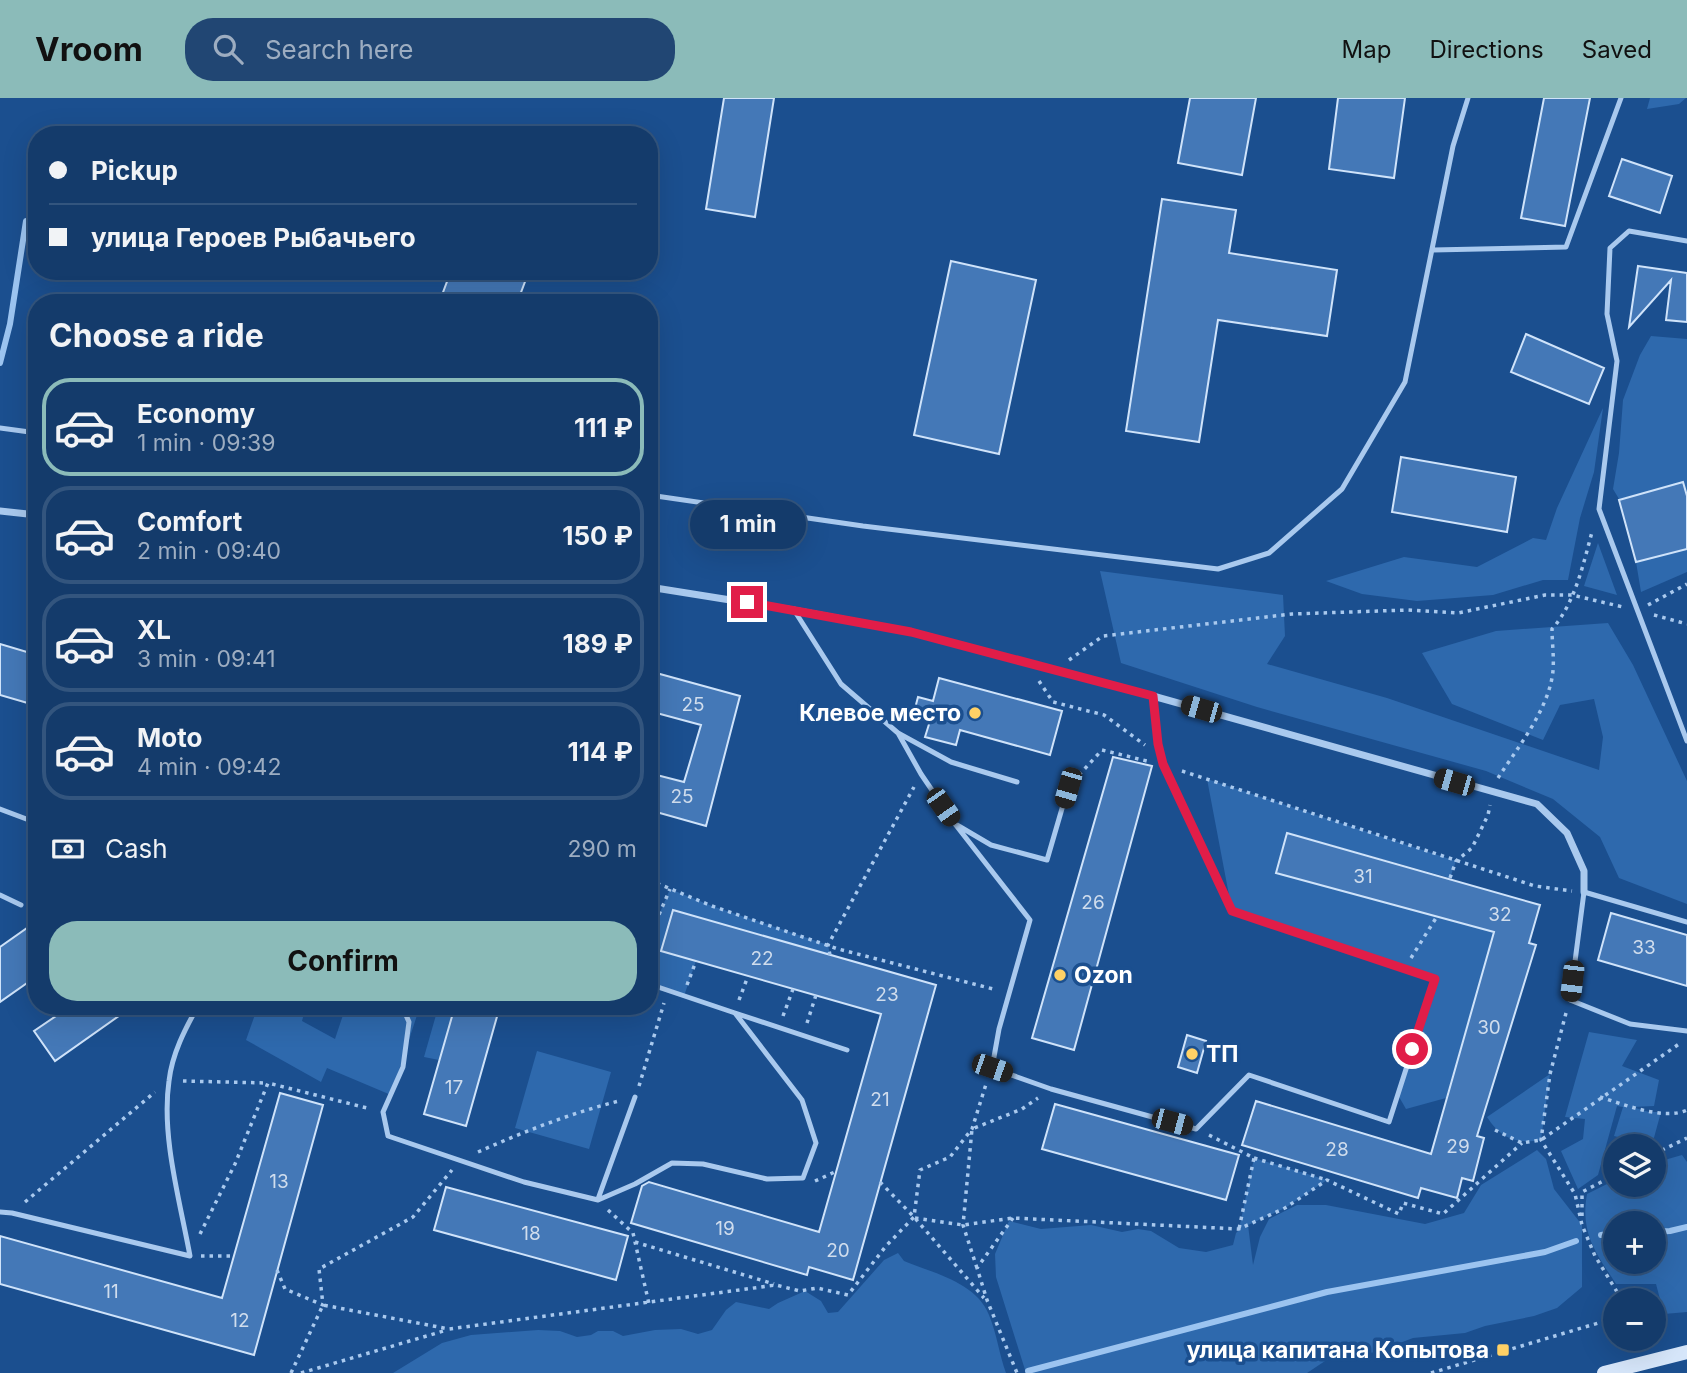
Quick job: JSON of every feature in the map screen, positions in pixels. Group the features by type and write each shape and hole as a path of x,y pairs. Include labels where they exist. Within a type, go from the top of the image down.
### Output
{"main road":[{"path":"1604,1373 1687,1352"}],"street":[{"path":"0,511 28,514"},
{"path":"658,588 911,632 1153,696 1537,804 1567,832 1584,871 1584,892"}],"lane":[{"path":"658,496 863,526 1218,569 1269,553 1342,489 1405,382 1453,146 1468,98"},
{"path":"1433,250 1566,247 1621,98"},
{"path":"1687,241 1629,231 1610,248 1607,314 1617,361 1599,509 1687,741"},
{"path":"0,428 28,432"},
{"path":"793,610 841,684 898,733 951,762 1017,782"},
{"path":"898,733 921,774 955,824 1030,920 1008,992 992,1068 1051,1088 1196,1129 1249,1075 1389,1122 1435,979 1232,911 1163,764 1153,696"},
{"path":"955,824 991,845 1047,860 1068,788"},
{"path":"0,809 28,820"},
{"path":"1687,922 1584,892 1570,1000 1630,1024 1687,1031"},
{"path":"0,895 21,905"},
{"path":"658,987 847,1050"},
{"path":"406,1015 409,1022 403,1067 383,1112 388,1136 524,1182 598,1200 635,1184 672,1163 703,1164 768,1179 803,1178 816,1143 802,1100 735,1013"},
{"path":"0,1212 190,1256 168,1131 169,1080 182,1034 193,1015"},
{"path":"598,1200 635,1097"}],"path":[{"path":"1499,777 1522,743 1543,703 1552,677 1552,629 1561,619 1572,595 1599,509"},
{"path":"1637,611 1687,584"},
{"path":"1056,670 1104,636 1292,614 1408,610 1458,613 1545,595 1572,595"},
{"path":"1027,662 1053,702 1104,715 1148,747 1163,764"},
{"path":"1079,775 1102,750 1163,764 1535,886 1584,892"},
{"path":"830,955 828,945 921,774"},
{"path":"1450,878 1456,861 1472,848 1488,815 1492,792"},
{"path":"658,884 828,945 1008,992"},
{"path":"658,917 670,889"},
{"path":"1404,969 1436,918"},
{"path":"684,996 696,961"},
{"path":"735,1013 748,976"},
{"path":"779,1027 793,989"},
{"path":"803,1035 817,995"},
{"path":"1570,1000 1550,1074 1541,1140 1575,1194 1582,1224 1595,1256 1615,1288"},
{"path":"1196,1129 1254,1158 1328,1180 1399,1214 1403,1203 1443,1214 1522,1143 1541,1140 1600,1097 1687,1040"},
{"path":"992,1068 972,1129 963,1225 986,1300 1017,1373"},
{"path":"12,1213 169,1080 268,1083 383,1112"},
{"path":"234,1256 190,1256 235,1164 268,1083"},
{"path":"635,1242 800,1291 817,1288 848,1295 886,1246 914,1217 920,1170 950,1157 972,1129 1022,1109 1051,1088"},
{"path":"1600,1097 1649,1112 1687,1110"},
{"path":"1496,1130 1522,1143"},
{"path":"1666,1148 1687,1138"},
{"path":"1239,1229 1254,1158"},
{"path":"817,1181 836,1171"},
{"path":"914,1217 963,1225 1013,1218 1239,1229 1285,1208 1328,1180"},
{"path":"1582,1224 1582,1192 1603,1181"},
{"path":"880,1182 986,1300"},
{"path":"598,1200 633,1233 649,1304"},
{"path":"977,1268 1013,1218"},
{"path":"301,1373 449,1329 776,1285"},
{"path":"291,1373 323,1305 449,1329"},
{"path":"1432,1373 1603,1322"}],"shaded area":[{"path":"1650,98 1686,98 1679,104 1647,109"},
{"path":"1651,336 1687,339 1687,496 1683,483 1619,499 1613,489 1623,400 1640,355"},
{"path":"1603,408 1594,472 1580,518 1568,580 1543,580 1493,595 1417,601 1362,594 1326,581 1404,557 1477,567 1533,538 1546,540 1557,508"},
{"path":"1598,543 1617,595 1584,586"},
{"path":"1687,549 1687,572 1641,592 1636,562"},
{"path":"1100,571 1283,595 1285,636 1267,664 1387,698 1599,770 1603,737 1594,699 1560,705 1543,740 1452,704 1422,653 1496,631 1608,623 1633,665 1687,781 1687,904 1619,878 1600,837 1553,799 1486,771 1257,707 1121,663"},
{"path":"1207,779 1456,861 1450,878 1288,833 1276,873 1494,932 1446,1098 1406,1109 1398,1095 1434,979 1232,911"},
{"path":"670,889 828,945 830,955 673,911 661,951 696,961 684,996 658,987 658,917"},
{"path":"255,1015 304,1015 302,1021 335,1039 343,1015 417,1015 391,1095 327,1068 321,1082 246,1040"},
{"path":"436,1015 452,1015 439,1060 424,1057"},
{"path":"1589,1032 1637,1040 1622,1066 1659,1080 1654,1106 1632,1107 1661,1112 1655,1134 1615,1134 1623,1107 1617,1106 1609,1134 1603,1134 1603,1157 1598,1175 1578,1189 1561,1151 1583,1139 1585,1119 1565,1117"},
{"path":"537,1051 611,1072 589,1149 515,1128"},
{"path":"1550,1074 1541,1140 1510,1138 1492,1124 1487,1117"},
{"path":"1537,1150 1546,1159 1554,1189 1582,1225 1582,1287 1557,1308 1465,1333 1413,1338 1376,1352 1328,1359 1307,1373 1026,1373 996,1277 995,1254 1009,1221 1041,1229 1091,1225 1122,1232 1138,1229 1151,1231 1179,1248 1206,1252 1233,1245 1240,1229 1254,1158 1327,1180 1285,1208 1248,1225 1253,1265 1260,1237 1269,1219 1297,1205 1326,1205 1425,1224 1464,1213 1481,1185"},
{"path":"1682,1155 1687,1162 1687,1312 1666,1314 1666,1288 1657,1288 1656,1284 1616,1284 1610,1274 1666,1274 1666,1211 1603,1211 1603,1263 1588,1231 1585,1208 1587,1194 1603,1186 1603,1197 1666,1197 1666,1160"},
{"path":"898,1253 904,1261 964,1287 983,1304 992,1322 1006,1373 393,1373 442,1343 471,1335 538,1330 560,1331 577,1337 598,1331 613,1331 623,1336 655,1330 681,1329 698,1334 712,1330 726,1310 736,1302 769,1309 805,1291 821,1301 828,1313 838,1312 884,1260"}],"building":[{"path":"724,98 774,98 755,217 706,209"},
{"path":"1190,98 1256,98 1242,175 1178,163"},
{"path":"1338,98 1405,98 1394,178 1329,169"},
{"path":"1544,98 1590,98 1565,226 1521,218"},
{"path":"1622,159 1672,176 1660,213 1609,196"},
{"path":"1162,199 1236,210 1229,253 1337,270 1327,336 1218,320 1199,442 1126,431"},
{"path":"951,261 1036,280 999,454 914,435"},
{"path":"1638,266 1687,273 1687,322 1666,320 1671,280 1629,327"},
{"path":"448,280 526,280 520,294 442,294"},
{"path":"1526,334 1604,368 1589,404 1511,372"},
{"path":"1401,457 1516,477 1507,532 1392,512"},
{"path":"1683,482 1687,496 1687,549 1636,562 1619,500"},
{"path":"0,644 28,652 28,703 0,695"},
{"path":"658,673 740,696 706,826 658,813 658,775 684,782 701,725 658,713"},
{"path":"939,678 1062,711 1050,755 960,730 956,745 925,737 930,721 913,716 918,697 933,701"},
{"path":"1113,757 1152,766 1074,1050 1032,1038"},
{"path":"1287,833 1540,905 1529,943 1536,945 1477,1136 1484,1138 1473,1181 1462,1178 1457,1198 1421,1188 1418,1198 1242,1145 1256,1101 1431,1154 1494,932 1276,873"},
{"path":"673,910 936,985 853,1280 809,1267 807,1275 631,1223 642,1186 649,1182 819,1232 881,1014 661,951"},
{"path":"1611,913 1687,935 1687,986 1598,960"},
{"path":"28,927 28,982 0,1002 0,947"},
{"path":"58,1015 120,1015 55,1061 34,1031"},
{"path":"452,1015 497,1015 466,1126 424,1114"},
{"name":"ТП","path":"1187,1035 1206,1041 1197,1073 1178,1067"},
{"path":"280,1093 323,1105 254,1355 0,1284 0,1236 222,1298"},
{"path":"1055,1104 1239,1155 1226,1200 1042,1149"},
{"path":"446,1187 628,1236 616,1280 434,1230"}],"waterway":[{"path":"0,363 10,324 26,221"},
{"path":"1666,1231 1687,1227"},
{"path":"1028,1371 1327,1292 1545,1252 1576,1241"}],"place":[{"name":"Клевое место","path":"975,713"},
{"name":"Ozon","path":"1060,975"},
{"name":"ТП","path":"1192,1054"},
{"name":"улица капитана Копытова","path":"1503,1350"}],"route":[{"path":"747,602 911,632 1153,696 1163,764 1232,911 1435,979 1412,1049"}]}
